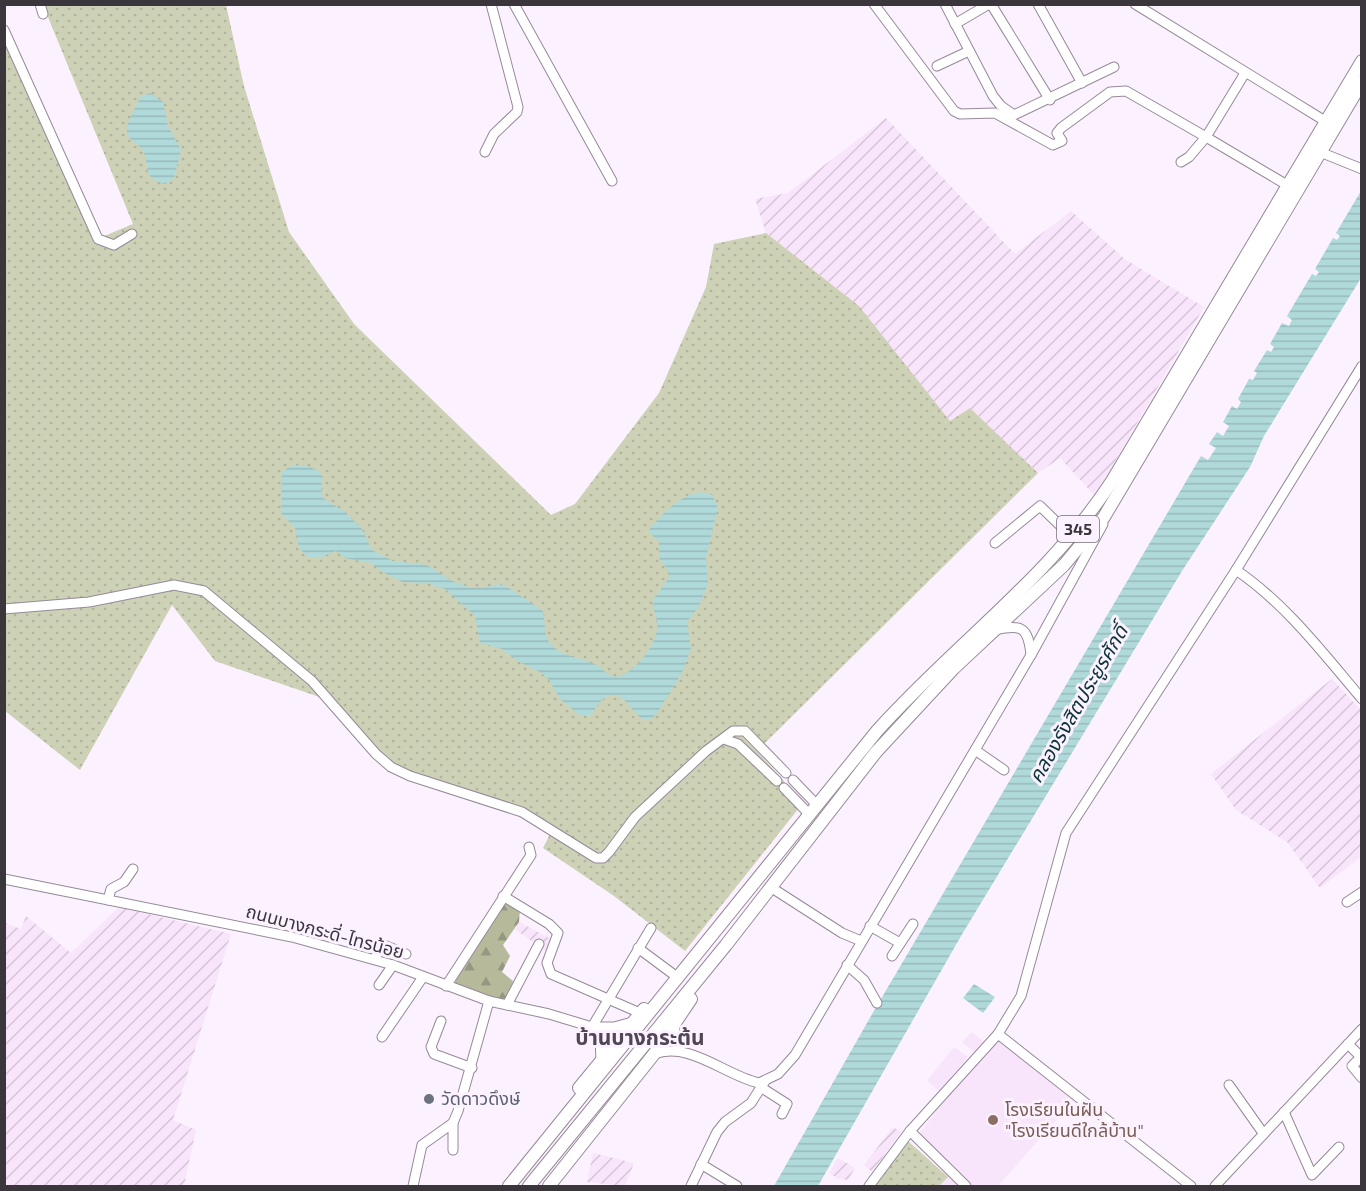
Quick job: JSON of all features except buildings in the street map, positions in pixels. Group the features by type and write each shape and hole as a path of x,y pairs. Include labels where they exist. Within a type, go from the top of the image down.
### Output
{"main road":[{"name":"345","path":"509,1186 713,936 813,809 918,687 1033,579 1072,537 1112,481 1362,61"},
{"name":"345","path":"529,1186 772,888 883,744 954,668 1064,565 1117,499 1362,82"},
{"path":"498,1186 636,1017 673,974 713,936"},
{"path":"549,1186 654,1054 726,945"}],"street":[{"path":"39,4 43,14"},
{"path":"485,152 494,134 517,112 518,107 491,4"},
{"path":"513,4 612,181"},
{"path":"874,4 954,111 960,114 995,113 1053,145 1062,141 1057,133 1061,128 1110,92 1126,91 1287,185"},
{"path":"945,4 993,96 1007,112 1020,115 1114,67"},
{"path":"956,24 990,4 1050,100"},
{"path":"1038,4 1082,83"},
{"path":"1135,4 1325,121"},
{"path":"4,30 98,239 114,245 132,234"},
{"path":"937,66 969,51"},
{"path":"1181,162 1189,157 1206,137 1245,73"},
{"path":"1320,152 1362,169"},
{"path":"869,1186 910,1131 998,1034 1021,996 1066,833 1236,570 1362,366"},
{"path":"692,1186 721,1127 751,1103 764,1084 778,1074 795,1055 1031,655 1117,499"},
{"path":"995,543 1040,506 1072,537"},
{"path":"1236,570 1259,585 1279,605 1362,699"},
{"path":"4,609 89,602 174,585 204,591 312,681 376,754 391,767 410,776 522,812 596,858 603,858 643,809 706,751 733,731 745,731 789,776 813,809"},
{"path":"995,630 1013,626 1020,627 1027,634 1031,655"},
{"path":"724,739 738,744 781,784 813,809"},
{"path":"975,750 1004,770"},
{"path":"446,986 531,855 529,847"},
{"path":"108,900 111,889 124,882 133,869"},
{"name":"ถนนบางกระดี่-ไทรน้อย","path":"4,879 292,937 393,965 489,1001 592,1027 614,1027 636,1017"},
{"path":"772,888 842,933 861,941"},
{"path":"1347,902 1362,892"},
{"path":"503,896 549,924 558,933 547,963 551,974 607,998 636,1017"},
{"path":"892,957 913,924"},
{"path":"870,926 900,943"},
{"path":"601,1060 600,1039 592,1027 607,998 651,928"},
{"path":"507,1005 539,944"},
{"path":"374,959 380,948 388,945 406,954"},
{"path":"638,948 673,974"},
{"path":"380,985 393,965"},
{"path":"847,965 864,980 877,1003"},
{"path":"382,1037 423,977"},
{"path":"453,1150 453,1124 489,1001"},
{"path":"679,1017 674,1028 674,1037 681,1051"},
{"path":"441,1021 431,1047 434,1054 471,1068"},
{"path":"1215,1186 1362,1029"},
{"path":"998,1034 1186,1185"},
{"path":"1348,1044 1361,1057 1352,1066 1362,1078"},
{"path":"654,1054 663,1051 681,1051 751,1081 764,1084 787,1104 782,1114"},
{"path":"1229,1084 1263,1133"},
{"path":"1284,1112 1312,1174 1340,1147"},
{"path":"413,1186 422,1145 453,1124"},
{"path":"910,1131 966,1186"},
{"path":"701,1164 737,1186"}],"shaded area":[{"path":"43,5 226,5 244,86 289,232 354,324 551,515 575,504 659,393 706,287 714,244 766,233 859,306 950,421 970,408 1038,473 757,751 803,803 685,951 614,896 543,848 550,834 507,810 401,777 359,736 331,701 215,661 172,605 80,770 5,711 4,32 97,239 133,224"},
{"path":"886,118 1015,254 1071,211 1126,260 1204,307 1095,496 1060,458 1038,473 970,408 950,421 859,306 766,233 755,199 788,193"},
{"path":"1332,679 1361,710 1361,857 1320,888 1287,842 1236,810 1211,774"},
{"path":"119,907 231,934 173,1120 196,1130 184,1186 5,1186 5,923 21,929 26,916 71,953"},
{"path":"519,922 553,940 545,951 515,929"},
{"path":"972,1032 985,1043 974,1052 962,1042"},
{"name":"โรงเรียนในฝัน \"โรงเรียนดีใกล้บ้าน\"","path":"999,1041 1073,1101 998,1186 937,1186 948,1170 915,1139 952,1091"},
{"path":"954,1047 968,1057 939,1091 927,1081"},
{"path":"893,1127 901,1132 872,1172 864,1165"},
{"path":"907,1140 948,1177 939,1186 874,1186"},
{"path":"593,1153 634,1163 625,1186 587,1182"},
{"path":"838,1158 855,1168 848,1180 839,1179 829,1173"}],"green space":[{"path":"505,901 520,909 519,922 503,945 510,956 502,972 513,981 505,1003 454,987 459,972"}],"water":[{"path":"150,93 163,102 168,126 181,150 174,178 165,184 149,175 143,151 128,136 127,132 129,121 140,97"},
{"name":"คลองรังสิตประยูรศักดิ์","path":"1361,191 1361,278 1264,436 1250,467 1182,571 961,936 818,1186 774,1186 875,1009 1201,456 1208,460 1216,448 1209,444 1217,432 1223,436 1229,426 1223,422 1232,406 1237,409 1241,402 1238,399 1249,379 1253,380 1257,373 1254,371 1267,350 1271,352 1274,347 1270,344 1282,323 1289,326 1292,320 1287,316 1312,274 1316,276 1319,272 1315,269 1333,238 1337,240 1340,236 1336,233"},
{"path":"291,466 311,467 320,473 323,498 345,512 362,529 372,550 393,561 427,565 450,580 468,587 482,588 499,584 506,586 543,611 546,635 553,647 565,654 595,664 616,677 637,665 648,651 656,635 657,624 653,600 669,578 668,570 659,558 659,541 649,533 650,528 670,508 686,497 695,493 712,495 717,505 717,512 706,557 708,584 699,606 687,622 691,648 683,671 656,715 649,720 642,719 625,701 609,696 603,699 591,715 579,715 560,699 549,680 540,672 517,661 502,649 480,643 475,616 445,589 427,583 402,582 371,563 345,558 336,551 321,557 308,557 299,548 295,528 281,513 282,472"},
{"path":"974,984 995,997 983,1013 963,998"}],"place":[{"name":"วัดดาวดึงษ์","path":"429,1099"},
{"name":"โรงเรียนในฝัน \"โรงเรียนดีใกล้บ้าน\"","path":"993,1120"}],"district":[{"name":"บ้านบางกระต้น","path":"640,1038"}]}
